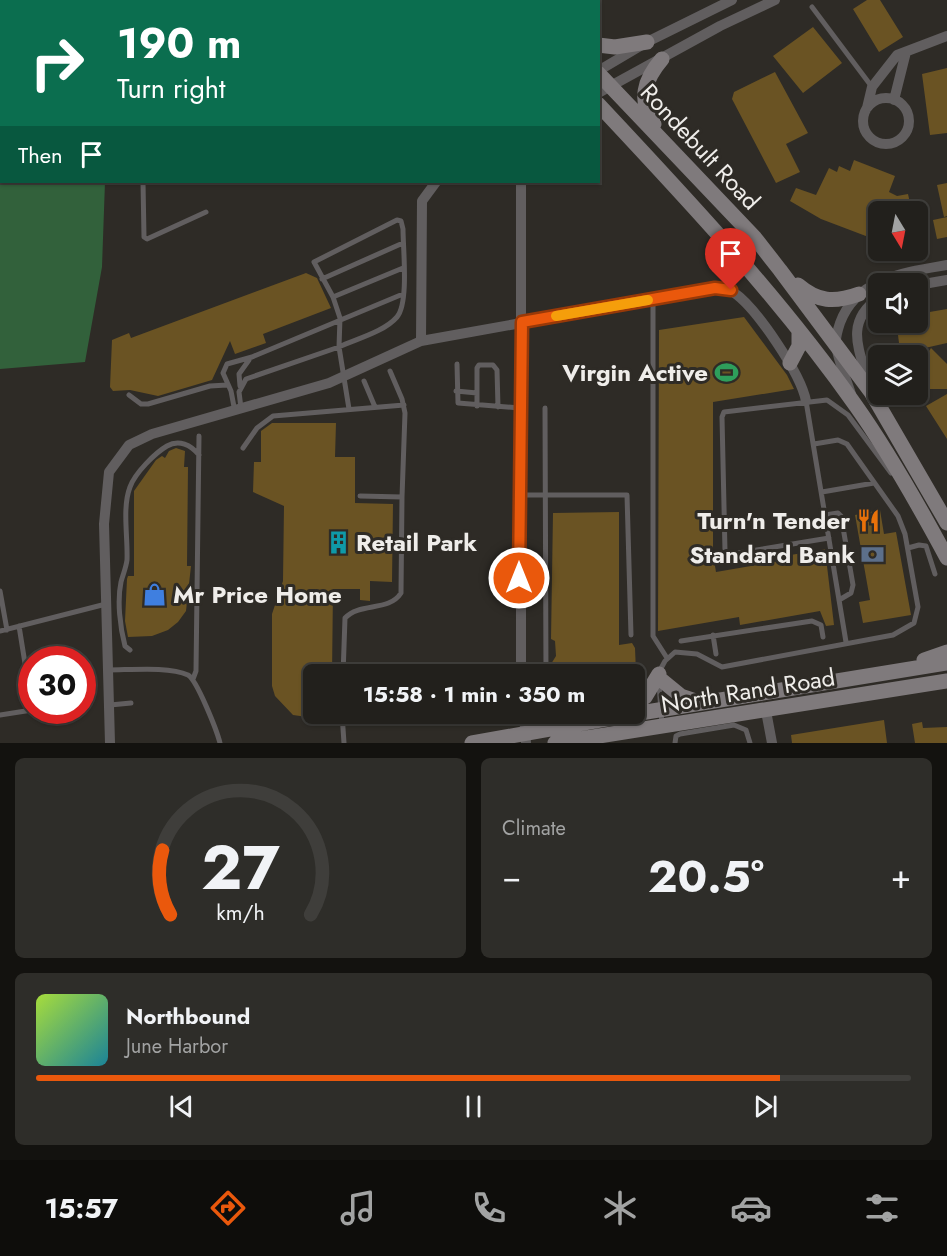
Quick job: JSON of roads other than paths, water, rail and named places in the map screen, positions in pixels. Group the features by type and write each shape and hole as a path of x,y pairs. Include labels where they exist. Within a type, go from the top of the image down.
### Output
{"main road":[{"path":"600,45 615,47 647,42"},
{"path":"659,134 645,108 644,92 650,73 662,59"},
{"name":"Rondebult Road","path":"604,90 659,134 755,238 868,388"},
{"name":"Rondebult Road","path":"600,106 707,221 799,331 855,405 928,522 947,558"},
{"path":"780,270 812,296 822,300 844,299 859,294"},
{"path":"790,363 799,346 799,331"},
{"name":"Rondebult Road","path":"879,405 947,523"},
{"path":"888,673 947,651"},
{"name":"North Rand Road","path":"645,712 947,663"},
{"path":"645,697 659,676 681,696 705,703"},
{"name":"North Rand Road","path":"555,743 947,681"},
{"name":"North Rand Road","path":"472,743 526,738 583,724"}],"street":[{"path":"600,71 647,42 732,0"},
{"path":"604,90 720,26 776,0"},
{"path":"867,108 877,100 894,99 905,108 909,122 904,135 893,143 879,143 868,135 863,121 872,87 891,60 906,51 947,36"},
{"path":"894,99 906,51"},
{"path":"421,341 422,201 434,183"},
{"path":"521,183 521,664"},
{"path":"855,405 835,343 844,311 859,294 889,277 947,265"},
{"path":"928,283 947,280"},
{"path":"110,743 104,524 107,479 112,465 123,451 137,440 300,393 421,341 715,288 731,290 753,311 790,363 804,388 807,400"},
{"path":"868,306 856,335 868,382"},
{"path":"766,711 772,743"}],"lane":[{"path":"812,7 872,87"},
{"path":"143,183 144,237 147,239 206,212"},
{"path":"240,387 250,378 339,347 389,323 398,316 403,294 403,243 402,223 397,220 316,259 314,265 333,297 340,318 339,347 349,409"},
{"path":"322,279 403,243"},
{"path":"333,297 403,268"},
{"path":"238,411 223,373 227,364 252,357 340,318 403,294"},
{"path":"653,300 653,636 667,658"},
{"path":"238,411 241,368 252,357"},
{"path":"457,364 458,403 520,408"},
{"path":"477,406 479,365 496,366 498,407"},
{"path":"343,664 345,618 355,611 393,602 401,593 404,405 390,371"},
{"path":"364,381 375,407"},
{"path":"129,395 141,404 148,404 210,386 228,385"},
{"path":"456,391 477,393"},
{"path":"807,400 846,642"},
{"path":"829,538 732,554 724,547 723,414 730,411 807,400 827,400 848,415 928,522"},
{"path":"243,448 257,428 273,416 404,405"},
{"path":"545,408 546,664"},
{"path":"193,679 196,671 199,436"},
{"path":"663,727 659,676 667,658 675,652 690,651 722,667 893,635 914,624 918,607 908,548 898,516 843,441 814,444"},
{"path":"130,650 124,646 121,632 121,584 127,563 127,504 130,486 140,472 166,446 179,442 194,448 199,455"},
{"path":"822,492 874,483"},
{"path":"520,495 627,495 631,634"},
{"path":"360,496 402,496"},
{"path":"825,515 838,513 841,516 853,585 851,593 839,600"},
{"path":"908,548 926,546 935,574"},
{"path":"0,591 7,630"},
{"path":"0,631 106,604"},
{"path":"681,641 812,621 821,625 823,636"},
{"path":"19,627 22,646"},
{"path":"713,635 716,654"},
{"path":"108,670 161,671 188,675 193,679 216,728 220,743"},
{"path":"110,705 130,703"},
{"path":"0,714 18,711"},
{"path":"343,724 344,743"},
{"path":"675,743 680,734 734,725 746,730 750,743"}],"place":[{"name":"Virgin Active","path":"726,373"},
{"name":"Turn'n Tender","path":"868,521"},
{"name":"Retail Park","path":"338,543"},
{"name":"Standard Bank","path":"873,555"},
{"name":"Mr Price Home","path":"155,595"}]}
